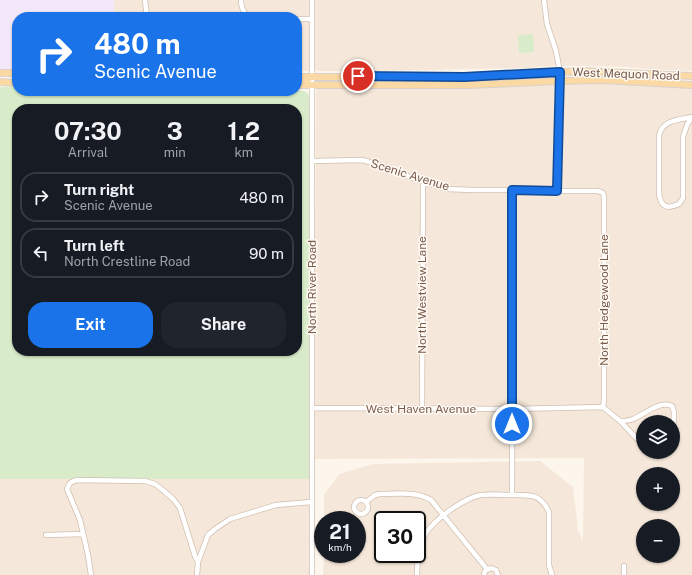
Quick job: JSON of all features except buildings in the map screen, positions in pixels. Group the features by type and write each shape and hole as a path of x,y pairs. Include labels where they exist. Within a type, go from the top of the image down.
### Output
{"main road":[{"name":"West Mequon Road","path":"302,77 464,77 582,71 692,76"},
{"path":"0,74 12,73"},
{"path":"302,81 306,81 312,76"},
{"path":"312,85 319,81 345,80 358,76"},
{"name":"West Mequon Road","path":"302,85 466,85 560,81 618,81 692,85"},
{"path":"0,82 12,82"}],"street":[{"path":"145,0 146,12"},
{"path":"241,0 241,7 244,12"},
{"name":"North River Road","path":"312,0 312,575"},
{"path":"544,0 547,24 556,51 560,72 557,191"},
{"path":"302,19 312,19"},
{"path":"692,117 687,125 683,137 683,198 679,204 666,207 660,200 659,192 660,131 663,126 668,123 692,117"},
{"name":"Scenic Avenue","path":"313,161 362,160 446,189 598,191 603,193"},
{"name":"North Westview Lane","path":"422,408 423,182"},
{"path":"512,190 512,495"},
{"name":"North Hedgewood Lane","path":"603,193 603,407"},
{"path":"641,415 660,405 667,404 672,406 674,415"},
{"path":"603,407 620,421 636,438"},
{"name":"West Haven Avenue","path":"312,408 512,409 603,407"},
{"path":"620,421 627,421 636,417"},
{"path":"91,575 80,520 67,489 70,483 76,480 145,481 155,484 174,500 180,508 198,562"},
{"path":"366,502 375,495 415,494 431,500 487,569"},
{"path":"417,575 420,549 426,534 434,523 444,515 464,502 479,496 491,494 529,494 545,504 549,512 550,565 552,575"},
{"path":"197,575 198,562 208,535 215,529 230,520 263,509 311,502"},
{"path":"46,535 83,534"},
{"path":"624,566 624,575"},
{"path":"484,575 487,569"},
{"path":"487,569 495,569 498,575"}],"shaded area":[{"path":"0,0 114,0 114,12 12,12 12,69 0,69"},
{"path":"114,0 311,0 309,23 310,68 308,71 302,71 302,12 114,12"},
{"path":"314,0 692,0 692,71 626,67 553,66 527,68 318,71 315,70"},
{"path":"600,83 634,83 692,88 692,575 323,575 324,563 366,563 366,511 324,511 324,495 339,474 373,464 540,461 573,487 578,530 583,541 584,458 314,459 317,89"},
{"path":"0,479 309,479 309,575 0,575"}],"green space":[{"path":"533,34 534,52 519,53 518,35"},
{"path":"0,87 12,87 12,96 302,96 302,91 308,93 310,103 309,479 0,479"}],"route":[{"path":"358,76 464,77 560,72 557,191 512,190 512,424"}]}
